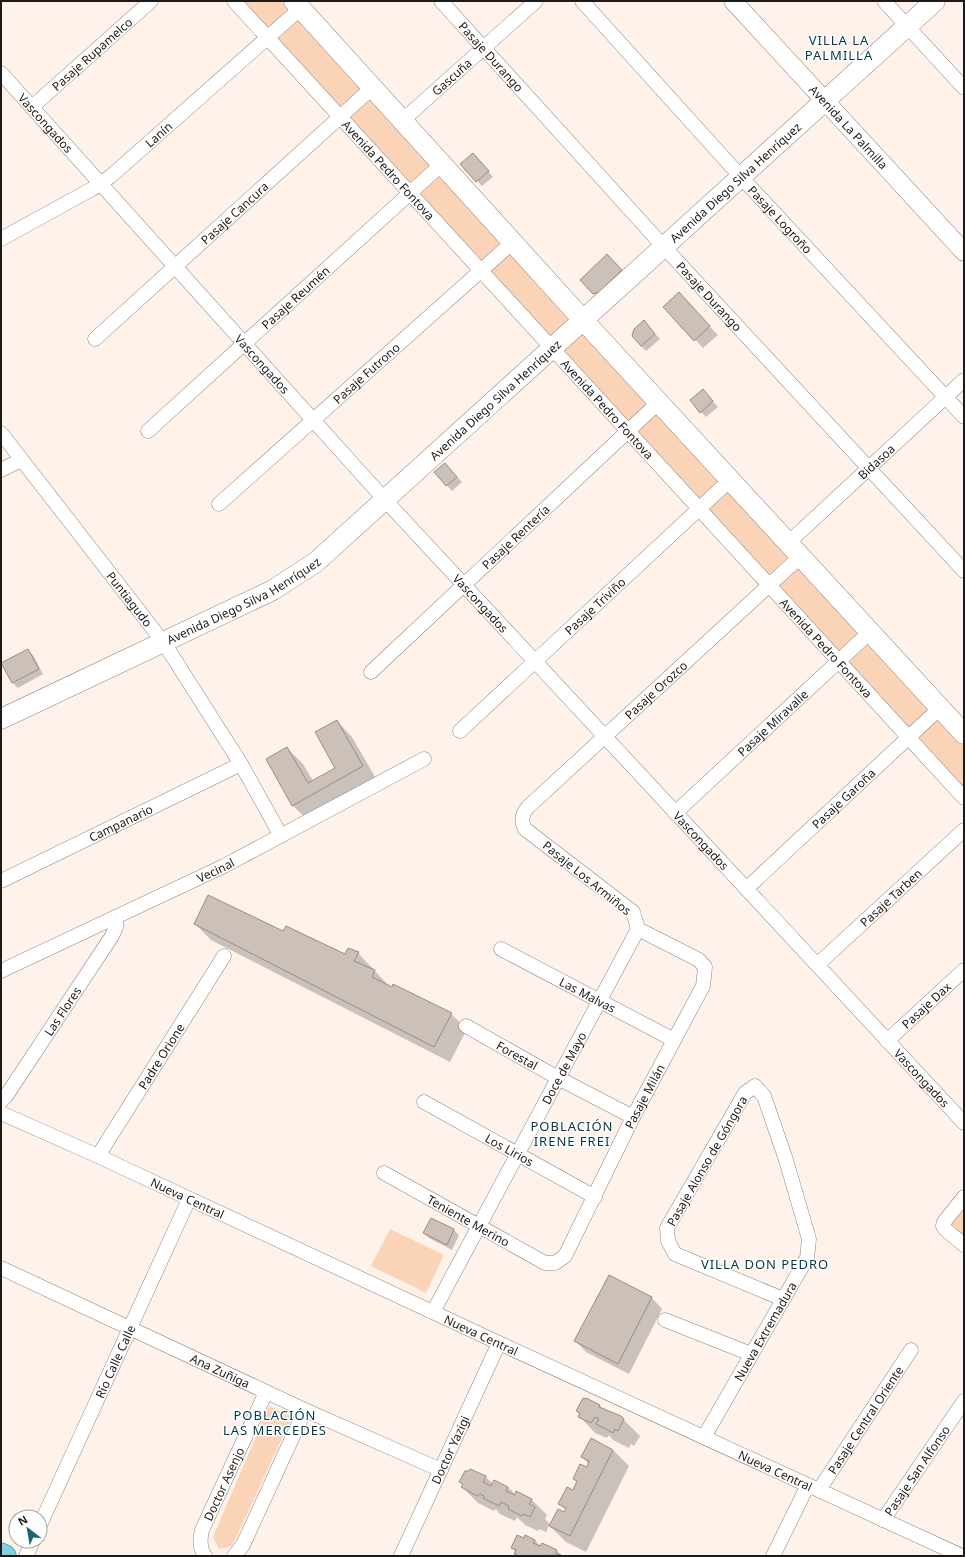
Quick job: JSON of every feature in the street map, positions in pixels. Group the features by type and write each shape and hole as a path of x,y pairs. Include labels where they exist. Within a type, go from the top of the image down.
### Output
{"main road":[{"name":"Avenida Diego Silva Henríquez","path":"1,719 164,643 288,582 316,562 935,1"},
{"path":"298,5 583,320 964,734"},
{"path":"1,1554 5,1556"}],"street":[{"name":"Pasaje Rupamelco","path":"32,107 151,1"},
{"name":"Avenida Pedro Fontova","path":"234,1 964,798"},
{"name":"Pasaje Durango","path":"441,1 664,247 964,571"},
{"name":"Gascuña","path":"403,120 536,1"},
{"name":"Pasaje Logroño","path":"582,1 741,177 964,417"},
{"name":"Avenida La Palmilla","path":"733,1 964,252"},
{"path":"884,1 964,88"},
{"name":"Lanín","path":"1,239 101,184 268,38 298,5"},
{"name":"Vascongados","path":"2,77 32,107 463,585 963,1121"},
{"name":"Pasaje Cancura","path":"95,339 373,87"},
{"name":"Pasaje Reumén","path":"148,431 442,164"},
{"name":"Pasaje Futrono","path":"219,504 513,242"},
{"name":"Bidasoa","path":"795,550 869,468 964,380"},
{"name":"Pasaje Rentería","path":"371,672 659,402"},
{"name":"Puntiagudo","path":"1,433 164,643 241,764 281,836"},
{"path":"1,470 21,460"},
{"name":"Pasaje Triviño","path":"460,732 730,480"},
{"name":"Pasaje Orozco","path":"525,829 522,820 524,812 604,736 769,585 795,550"},
{"name":"Pasaje Miravalle","path":"675,813 870,632"},
{"name":"Pasaje Garoña","path":"746,889 940,708"},
{"name":"Vecinal","path":"1,971 224,866 424,759"},
{"name":"Campanario","path":"1,881 241,764"},
{"name":"Pasaje Los Armiños","path":"525,829 633,912 638,929 699,960 705,967"},
{"name":"Pasaje Tarben","path":"817,965 964,830"},
{"name":"Las Flores","path":"1,1101 6,1096 112,936 116,927 116,917"},
{"name":"Doce de Mayo","path":"433,1312 638,929"},
{"name":"Las Malvas","path":"501,949 674,1040"},
{"name":"Padre Orione","path":"98,1156 224,956"},
{"name":"Pasaje Milán","path":"555,1263 565,1256 633,1117 703,986 705,967"},
{"name":"Pasaje Dax","path":"887,1041 964,970"},
{"name":"Forestal","path":"466,1026 558,1078 633,1117"},
{"name":"Pasaje Alonso de Góngora","path":"755,1086 744,1093 667,1228 668,1241 675,1254 783,1299"},
{"name":"Nueva Extremadura","path":"704,1437 807,1258 809,1239 786,1160 764,1096 755,1086"},
{"name":"Los Lirios","path":"424,1102 595,1197"},
{"name":"Nueva Central","path":"1,1113 98,1156 499,1343 962,1556"},
{"name":"Teniente Merino","path":"384,1173 544,1264 555,1263"},
{"path":"964,1197 944,1222 943,1226 964,1245"},
{"name":"Río Calle Calle","path":"47,1509 189,1199"},
{"name":"Ana Zuñiga","path":"1,1268 305,1410 441,1470"},
{"path":"665,1320 751,1354"},
{"name":"Doctor Yazigi","path":"401,1556 499,1343"},
{"name":"Pasaje Central Oriente","path":"774,1556 814,1487 911,1350"},
{"name":"Doctor Asenjo","path":"205,1556 202,1552 200,1540 202,1530 266,1392"},
{"name":"Pasaje San Alfonso","path":"882,1520 964,1401"},
{"path":"234,1556 243,1545 305,1410"}],"shaded area":[{"path":"238,1 284,1 964,743 964,795"},
{"path":"964,1207 964,1237 948,1225"},
{"path":"390,1229 444,1255 426,1293 371,1266"},
{"path":"269,1406 292,1417 232,1546 219,1549 213,1537"}],"building":[{"path":"473,153 489,171 476,182 460,164"},
{"path":"607,254 622,270 599,292 593,294 580,280"},
{"path":"679,292 710,326 694,341 663,307"},
{"path":"644,320 655,334 641,346 632,336 634,329"},
{"path":"703,389 713,401 700,413 690,400"},
{"path":"445,463 457,477 446,486 434,472"},
{"path":"28,649 39,669 12,683 1,663"},
{"path":"337,720 363,766 292,806 266,759 287,747 308,783 335,768 315,732"},
{"path":"208,895 283,931 286,926 345,954 348,948 359,952 354,961 375,970 372,977 392,987 393,984 452,1013 434,1047 194,924"},
{"path":"431,1218 454,1229 447,1245 423,1233"},
{"path":"609,1275 652,1297 618,1364 574,1341"},
{"path":"583,1398 600,1405 599,1407 621,1416 624,1419 618,1431 615,1429 613,1433 596,1424 599,1419 595,1417 591,1423 578,1417 580,1413 576,1411"},
{"path":"591,1438 613,1450 570,1536 549,1526 558,1509 564,1512 566,1508 558,1504 567,1487 573,1490 577,1481 573,1479 580,1464 587,1467 589,1461 581,1457"},
{"path":"470,1469 486,1476 483,1482 491,1486 494,1480 508,1487 506,1491 515,1495 516,1491 532,1499 529,1504 535,1507 530,1517 523,1514 522,1516 508,1509 509,1506 501,1502 499,1506 483,1498 484,1496 480,1494 477,1496 461,1487 463,1484 459,1482 465,1471"},
{"path":"517,1535 524,1538 525,1535 535,1540 533,1543 540,1546 542,1543 557,1550 556,1553 561,1555 519,1556 514,1554 516,1550 511,1548"}],"district":[{"name":"VILLA LA PALMILLA","path":"839,48"},
{"name":"POBLACIÓN IRENE FREI","path":"572,1134"},
{"name":"VILLA DON PEDRO","path":"765,1264"},
{"name":"POBLACIÓN LAS MERCEDES","path":"275,1422"}]}
